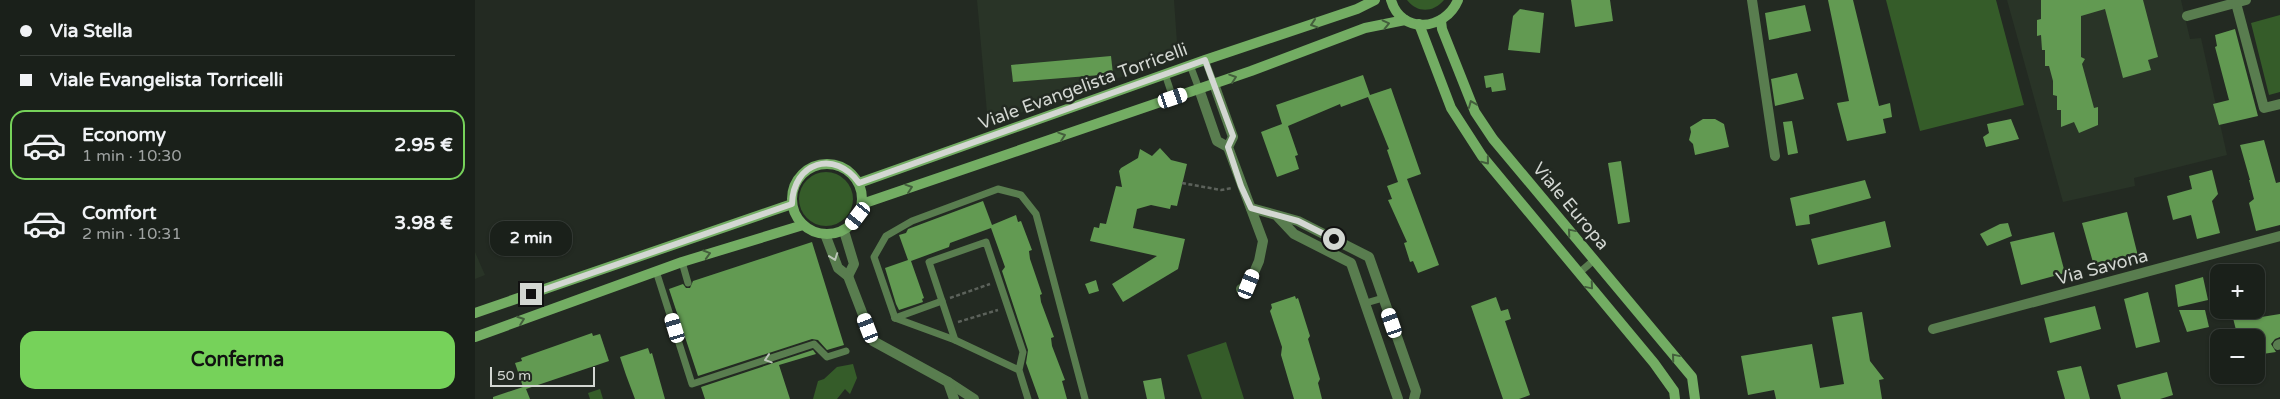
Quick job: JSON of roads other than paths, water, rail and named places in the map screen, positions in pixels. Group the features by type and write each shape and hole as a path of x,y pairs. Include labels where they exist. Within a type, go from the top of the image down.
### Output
{"street":[{"name":"Viale Evangelista Torricelli","path":"859,183 1190,65 1357,9 1375,0"},
{"path":"1391,0 1397,12 1405,20"},
{"path":"862,204 1214,84 1365,28 1405,20 1419,24 1433,24 1441,21 1454,8 1458,0"},
{"path":"1752,0 1775,156"},
{"path":"2187,16 2246,0"},
{"path":"2236,3 2264,108 2280,104"},
{"name":"Viale Europa","path":"1441,21 1475,112 1489,132 1692,377 1695,399"},
{"name":"Viale Europa","path":"1419,24 1451,108 1482,156 1654,363 1674,391 1675,399"},
{"path":"1214,84 1233,136 1228,147 1263,241 1259,261 1249,284 1241,289"},
{"path":"1199,89 1217,141 1228,147"},
{"path":"829,163 841,166 852,173 859,183 862,204 858,216 844,230 825,234 814,231 803,225 794,212 792,204 793,191 797,180 806,170 817,165 829,163"},
{"path":"475,313 792,204"},
{"path":"1251,208 1298,221 1369,257 1416,391 1414,399"},
{"path":"1279,217 1293,234 1351,263 1398,399"},
{"path":"475,337 682,262 803,225"},
{"path":"844,230 854,264 848,276"},
{"path":"825,234 838,268 848,276 873,341 948,382 974,399"},
{"name":"Via Savona","path":"1933,329 2280,236"},
{"path":"948,382 954,399"}],"lane":[{"path":"1205,60 1214,84"},
{"path":"1190,65 1199,89"},
{"path":"1165,74 1173,98"},
{"path":"895,318 874,256 886,236 912,221 997,189 1021,195 1036,214 1085,399"},
{"path":"955,340 929,262 986,242 1023,352 1019,370 1028,399"},
{"path":"1579,273 1595,260"},
{"path":"682,262 688,283"},
{"path":"656,271 692,384 814,344 827,357 846,351"},
{"path":"1365,303 1383,298"},
{"path":"895,318 942,301"},
{"path":"895,318 955,340 1019,370"}]}
